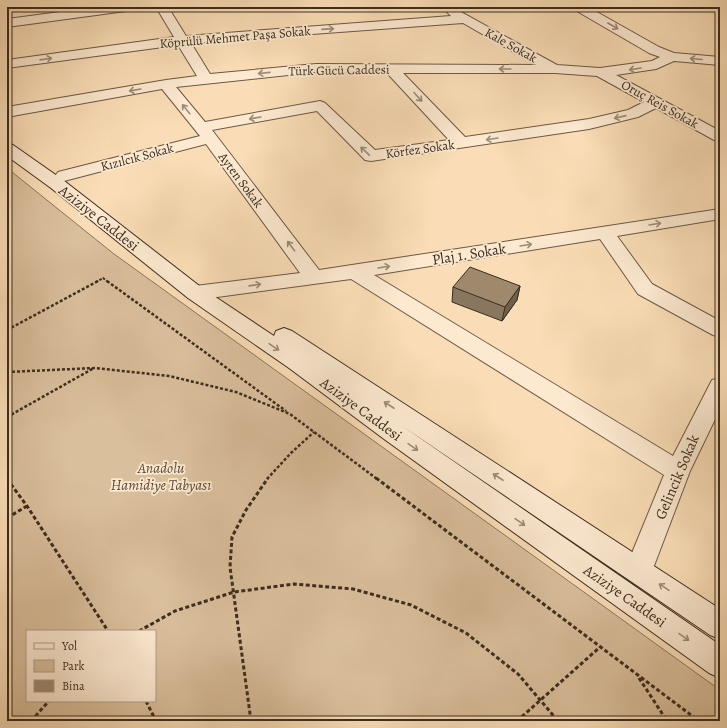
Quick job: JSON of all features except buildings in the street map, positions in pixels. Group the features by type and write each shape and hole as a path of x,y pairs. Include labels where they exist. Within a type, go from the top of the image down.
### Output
{"street":[{"path":"7,23 73,10 126,7"},
{"path":"162,7 206,79"},
{"name":"Kale Sokak","path":"446,7 555,69"},
{"path":"579,7 654,50 672,57 720,61"},
{"name":"Köprülü Mehmet Paşa Sokak","path":"7,64 183,40 464,18"},
{"name":"Türk Gücü Caddesi","path":"7,112 166,84 316,68 555,69 600,72 656,65 672,57"},
{"path":"392,69 461,144"},
{"name":"Oruç Reis Sokak","path":"600,72 720,137"},
{"name":"Ayten Sokak","path":"166,84 206,132 314,277"},
{"name":"Körfez Sokak","path":"206,132 320,106 371,156 589,124 633,114 656,102"},
{"name":"Kızılcık Sokak","path":"64,176 206,132"},
{"name":"Aziziye Caddesi","path":"7,133 64,176 206,292 639,570 720,625"},
{"name":"Aziziye Caddesi","path":"7,148 206,292 297,362 392,432 720,663"},
{"name":"Plaj 1. Sokak","path":"206,292 354,272 720,214"},
{"path":"605,232 645,289 720,330"},
{"path":"354,272 678,471"},
{"name":"Gelincik Sokak","path":"639,570 678,471 712,421 720,386"}],"path":[{"path":"7,330 103,278 290,414 699,721"},
{"path":"7,372 94,368 169,376 236,392 290,414"},
{"path":"7,417 94,368"},
{"path":"250,721 230,567 232,537 246,510 267,479 291,453 314,432"},
{"path":"7,479 27,506 107,630"},
{"path":"7,518 27,506"},
{"path":"141,630 175,611 234,592 294,584 353,589 411,605 466,633 518,674 558,721"},
{"path":"517,721 600,647"},
{"path":"638,675 668,721"},
{"path":"31,721 48,702"},
{"path":"146,702 156,721"}],"green space":[{"name":"Anadolu Hamidiye Tabyası","path":"7,168 114,254 720,690 720,721 7,721"}]}
